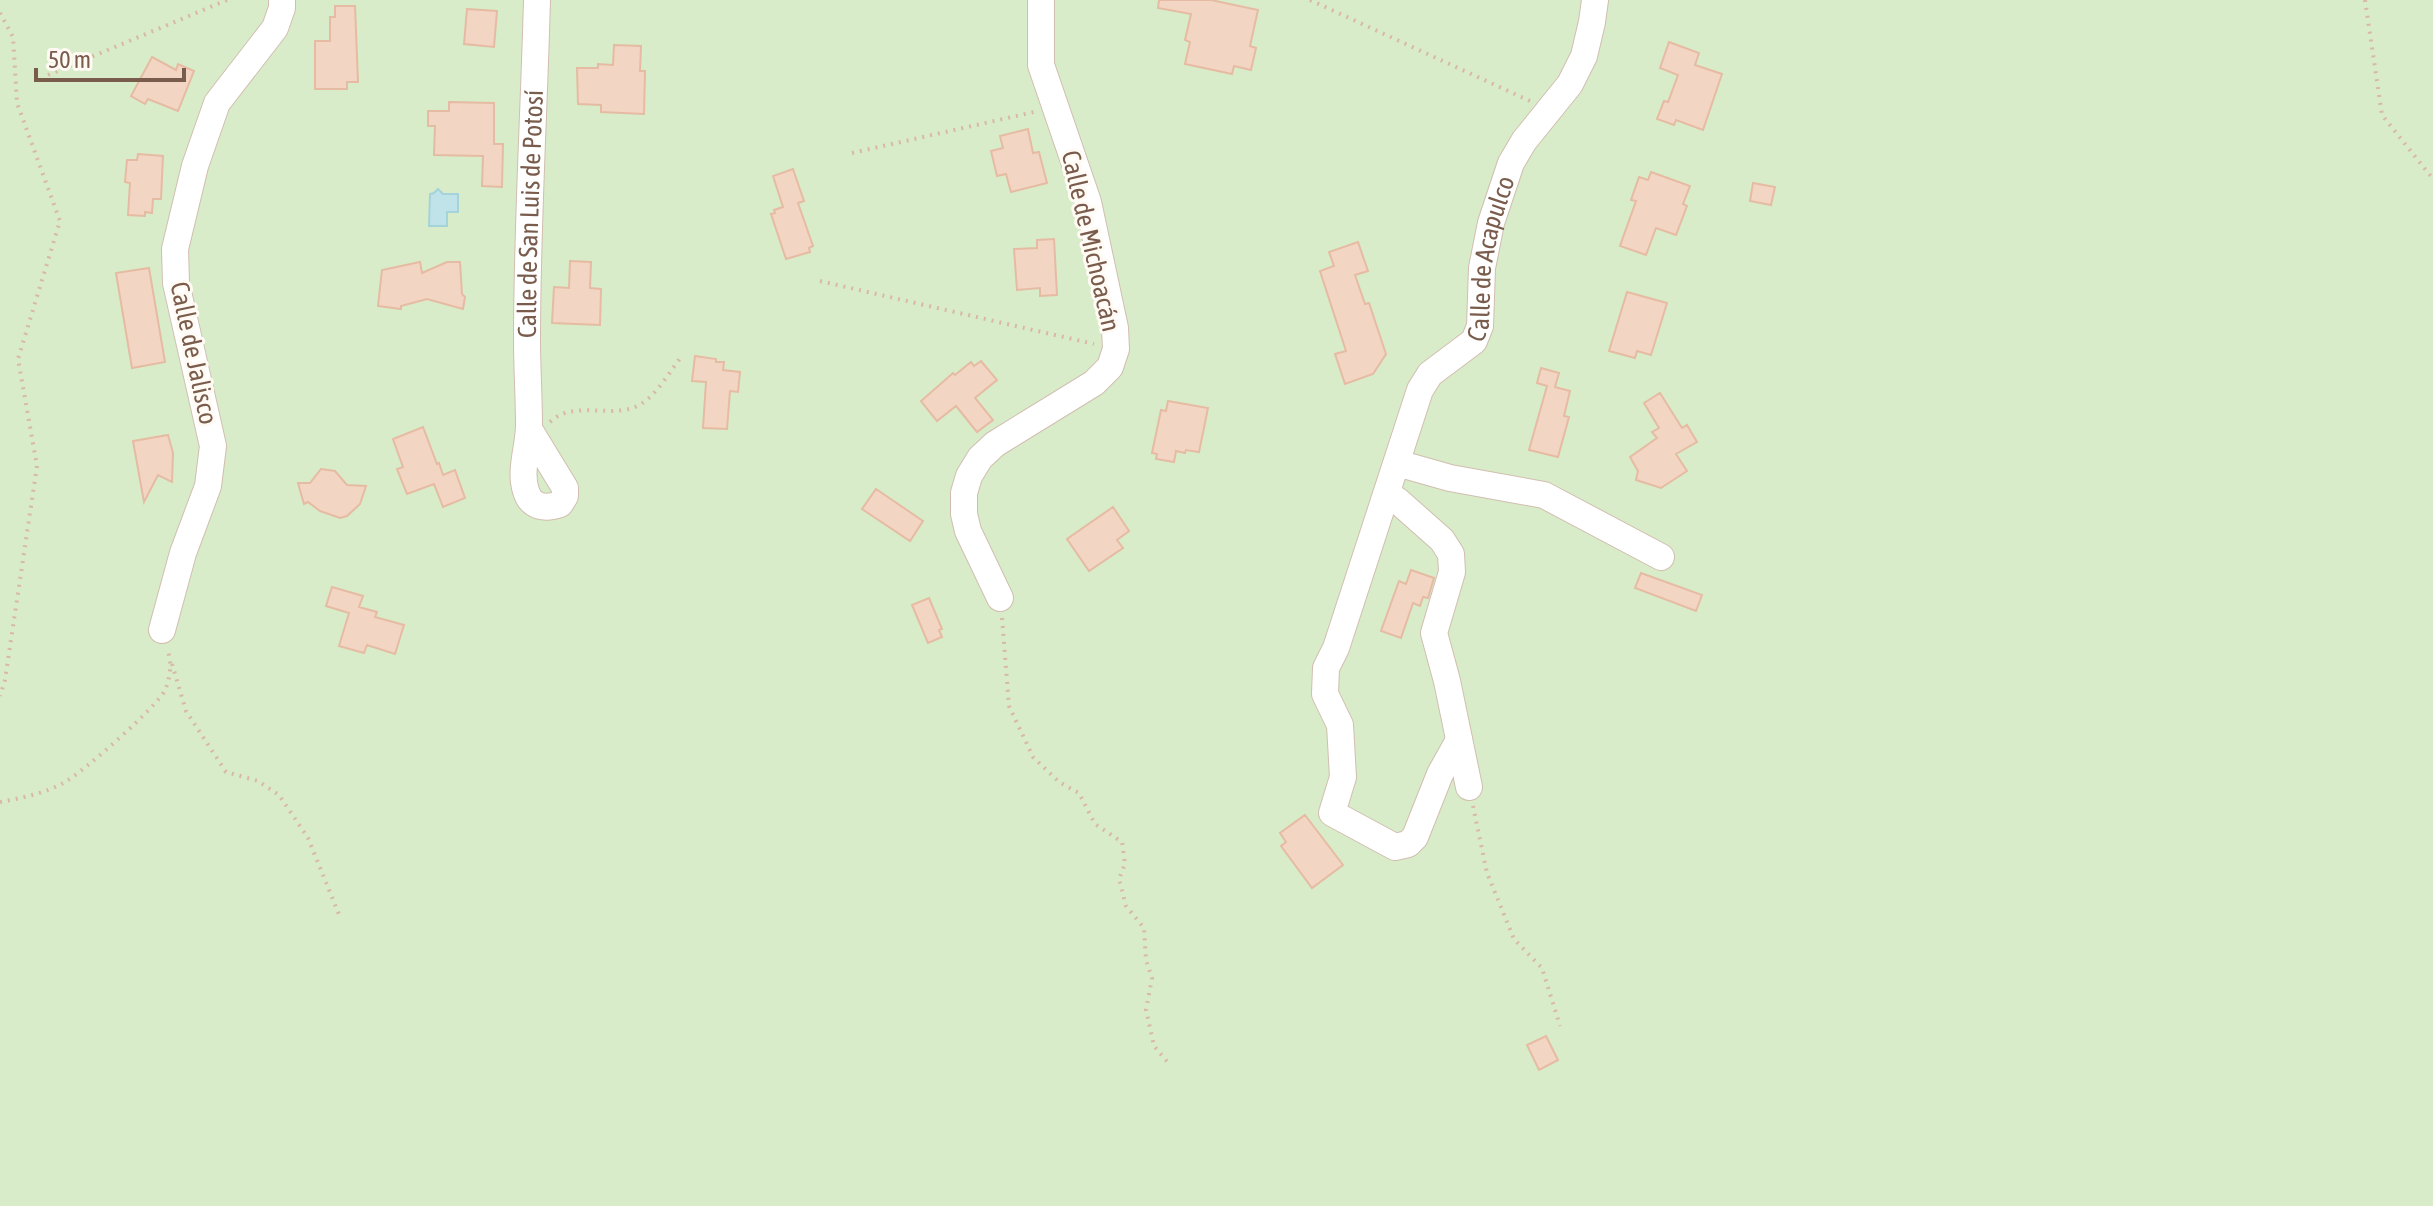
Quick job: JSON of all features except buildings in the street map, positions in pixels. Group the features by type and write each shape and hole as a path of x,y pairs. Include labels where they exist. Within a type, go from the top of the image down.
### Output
{"street":[{"name":"Calle de Jalisco","path":"162,630 183,553 208,486 213,446 179,296 175,249 195,166 217,103 275,28 282,0"},
{"name":"Calle de San Luis de Potosí","path":"534,437 527,338 537,0"},
{"name":"Calle de Michoacán","path":"1000,598 968,531 964,493 969,476 980,458 995,444 1094,383 1110,367 1116,349 1115,328 1088,202 1041,65 1041,0"},
{"name":"Calle de Acapulco","path":"1459,740 1440,774 1415,837 1408,844 1395,847 1332,813 1343,777 1340,725 1325,694 1326,668 1336,648 1420,390 1430,374 1474,341 1480,326 1482,268 1491,223 1511,163 1524,141 1570,84 1584,56 1595,0"},
{"path":"1397,463 1450,478 1544,495 1661,557"},
{"path":"1387,494 1442,540 1451,554 1452,572 1434,633 1469,787"}],"path":[{"path":"48,75 227,0"},
{"path":"1310,0 1550,110"},
{"path":"2365,0 2382,115 2433,179"},
{"path":"0,13 13,37 17,103 60,221 18,359 37,466 0,696"},
{"path":"852,153 1056,107"},
{"path":"820,281 1116,349"},
{"path":"534,437 558,415 574,410 618,412 636,407 648,399 682,356"},
{"path":"1000,598 1009,706 1033,757 1059,782 1079,793 1095,824 1122,842 1125,864 1119,879 1126,906 1144,928 1146,960 1152,978 1146,1010 1154,1046 1170,1065"},
{"path":"162,630 186,711 226,772 258,781 279,795 308,838 340,917"},
{"path":"0,802 26,797 64,783 96,759 165,693 172,664"},
{"path":"1469,787 1487,873 1514,939 1542,968 1560,1026"}],"green space":[{"path":"0,0 2433,0 2433,1206 0,1206"}],"water":[{"path":"438,189 443,194 458,194 458,212 447,212 447,226 429,226 430,194"}]}
